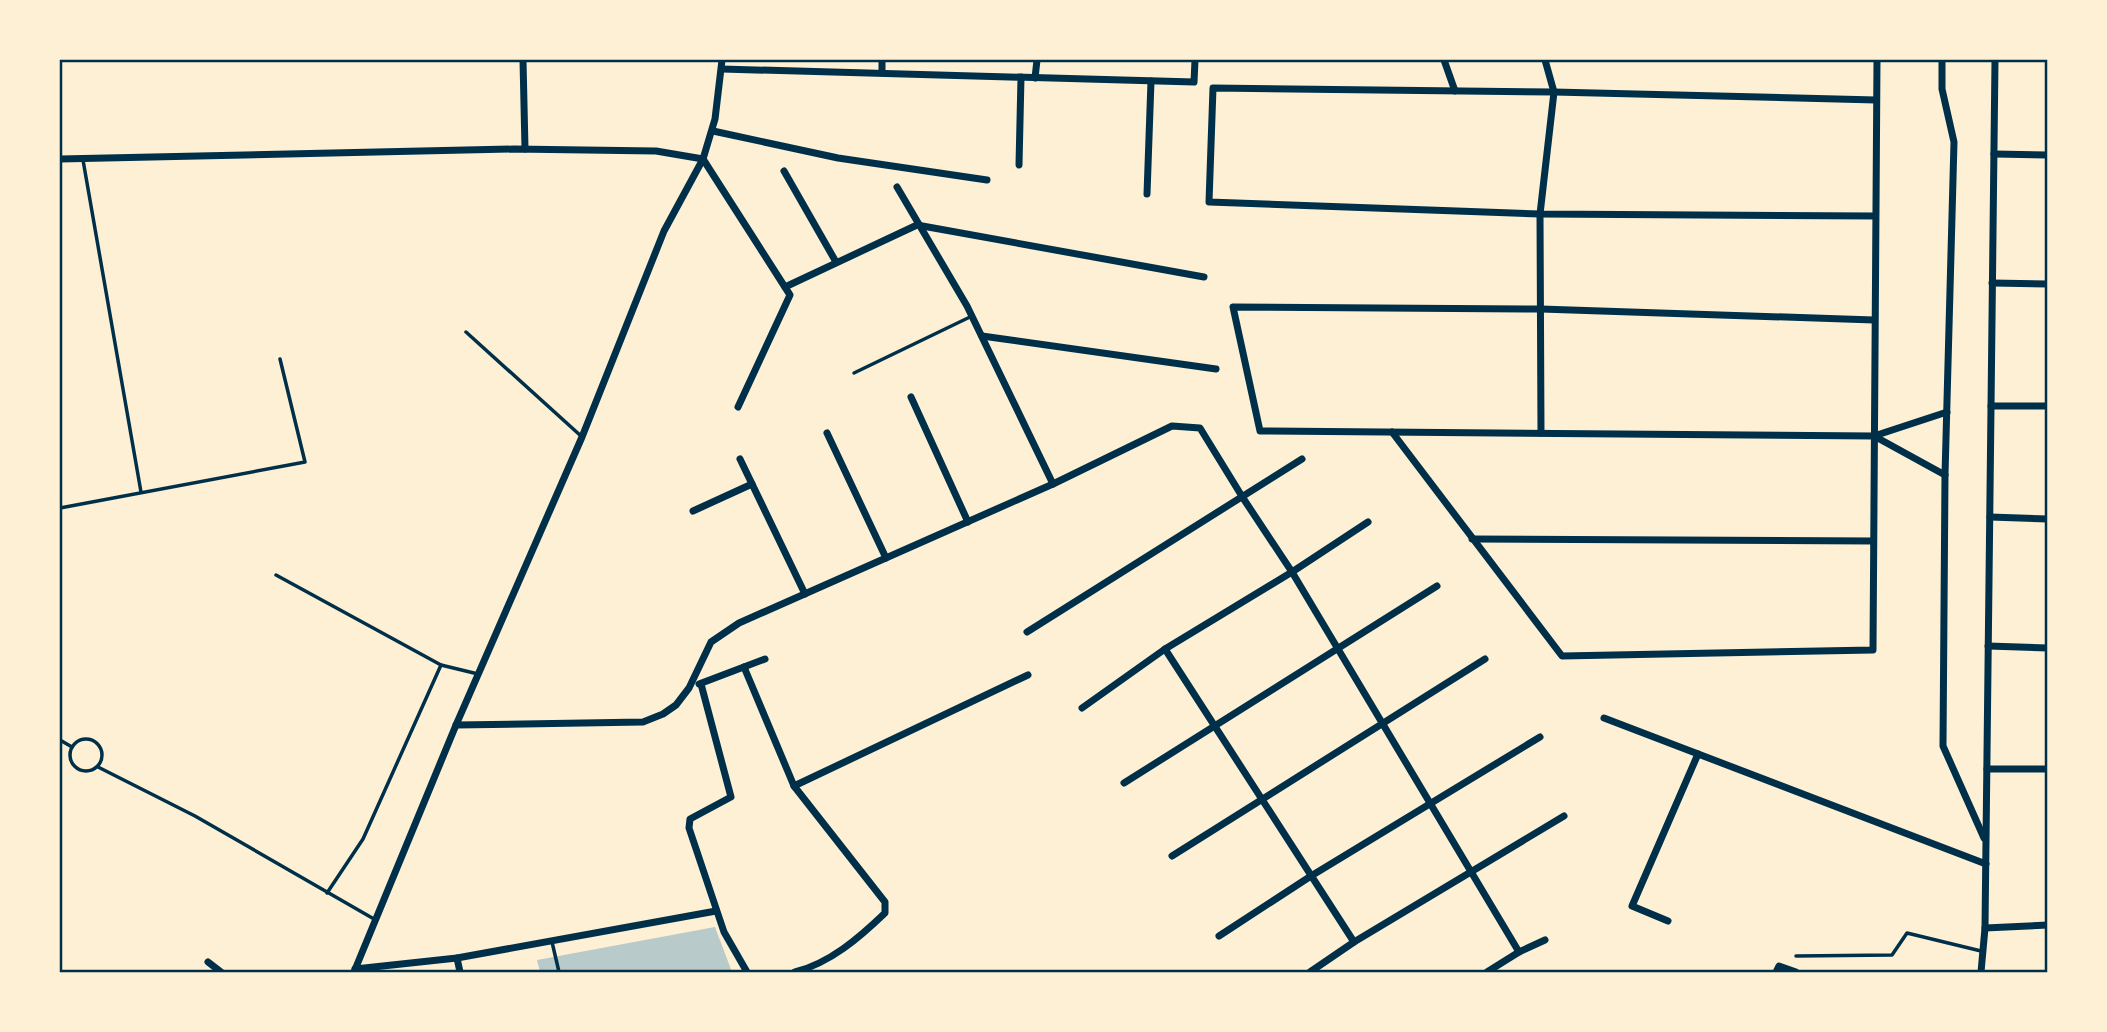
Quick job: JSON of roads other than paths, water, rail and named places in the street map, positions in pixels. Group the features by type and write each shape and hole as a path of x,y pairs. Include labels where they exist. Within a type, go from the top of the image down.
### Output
{"street":[{"path":"523,60 524,149"},
{"path":"716,911 457,958 354,971 456,725 582,437 664,231 703,159 713,131 722,60"},
{"path":"882,60 882,73"},
{"path":"1035,78 1037,60"},
{"path":"722,69 1194,82 1195,60"},
{"path":"1444,60 1455,90"},
{"path":"1541,433 1540,214 1554,92 1545,60"},
{"path":"1392,432 1563,656 1873,650 1877,60"},
{"path":"1942,60 1942,89 1954,142 1945,475 1943,746 1986,842"},
{"path":"1981,972 1986,864 1995,60"},
{"path":"1019,165 1021,77"},
{"path":"1147,194 1151,80"},
{"path":"1875,216 1540,214 1209,202 1213,88 1455,90 1876,100"},
{"path":"713,131 838,158 987,180"},
{"path":"60,159 524,149 656,151 703,159 790,295 738,407"},
{"path":"1994,154 2048,155"},
{"path":"783,171 836,262"},
{"path":"897,187 972,316 1053,484"},
{"path":"785,287 917,225 1204,277"},
{"path":"1992,283 2048,284"},
{"path":"1874,320 1541,309 1233,307 1259,431 1874,436 1947,412"},
{"path":"982,336 1216,369"},
{"path":"911,397 968,522"},
{"path":"1991,405 2048,407"},
{"path":"456,725 643,722 676,705 689,688 711,642 723,632 1053,484 1172,426 1200,428 1339,649 1519,952"},
{"path":"827,433 886,558"},
{"path":"1874,436 1945,475"},
{"path":"740,459 805,594"},
{"path":"1027,632 1302,459"},
{"path":"693,511 752,484"},
{"path":"1990,517 2048,519"},
{"path":"1082,708 1164,649 1292,572 1368,522"},
{"path":"1472,538 1873,541"},
{"path":"1124,783 1437,586"},
{"path":"1988,646 2048,648"},
{"path":"1164,649 1354,942"},
{"path":"689,688 765,659"},
{"path":"1172,856 1485,659"},
{"path":"744,667 794,786 885,902 885,913 841,951 812,968 795,972"},
{"path":"794,786 1028,675"},
{"path":"701,684 731,797 690,819 689,828 724,932 747,972"},
{"path":"1604,718 1986,864"},
{"path":"1219,936 1311,876 1540,737"},
{"path":"1668,921 1632,906 1698,754"},
{"path":"1987,769 2048,769"},
{"path":"1310,972 1354,942 1564,816"},
{"path":"1985,928 2048,925"},
{"path":"1487,972 1545,940"},
{"path":"457,958 460,972"},
{"path":"208,962 221,972"},
{"path":"1776,972 1779,966 1796,972"}],"lane":[{"path":"83,159 141,492"},
{"path":"854,373 972,316"},
{"path":"466,332 582,437"},
{"path":"60,508 305,462 280,359"},
{"path":"276,575 442,665 478,674"},
{"path":"327,893 363,839 442,665"},
{"path":"84,739 95,742 103,754 98,767 88,772 77,769 70,759 72,747 84,739"},
{"path":"60,740 72,747"},
{"path":"98,767 195,816 374,919"},
{"path":"1796,956 1892,955 1907,933 1983,951"},
{"path":"552,942 559,972"}]}
